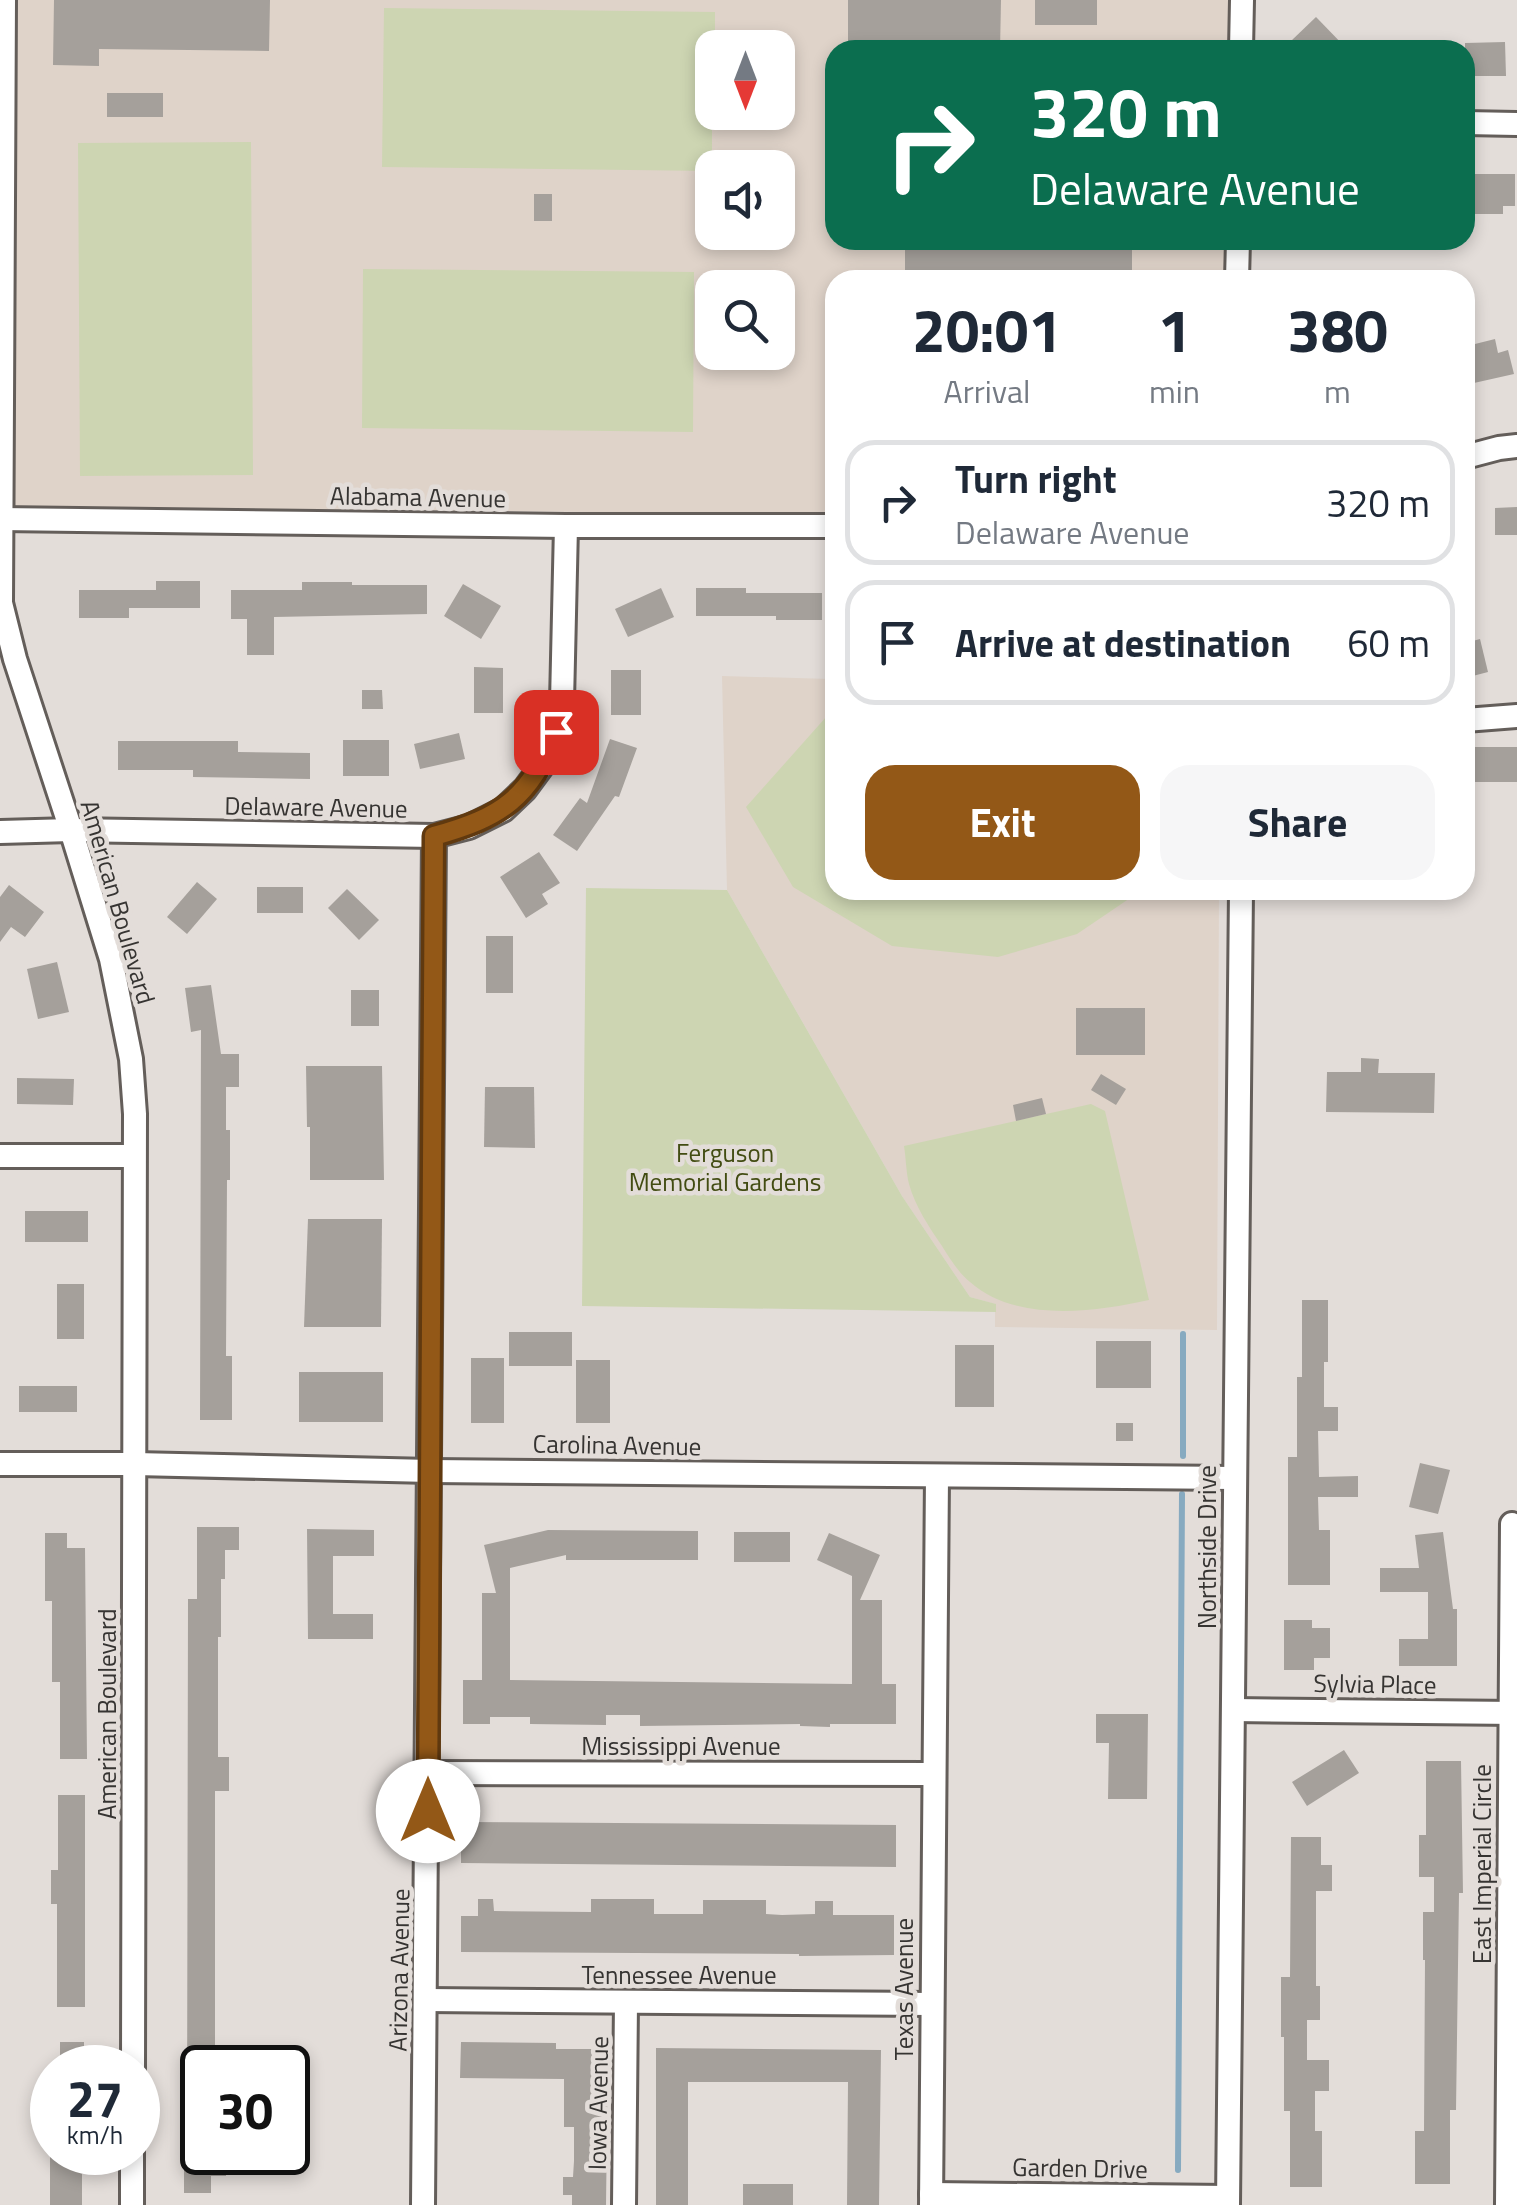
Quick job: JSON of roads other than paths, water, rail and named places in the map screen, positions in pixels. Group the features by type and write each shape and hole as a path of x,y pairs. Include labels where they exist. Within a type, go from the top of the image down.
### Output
{"street":[{"name":"American Boulevard","path":"4,0 0,603 14,660 111,958 132,1060 132,2045"},
{"path":"1241,40 1242,0"},
{"path":"1475,123 1517,124"},
{"path":"1475,454 1517,446"},
{"name":"Alabama Avenue","path":"0,519 825,526"},
{"name":"Delaware Avenue","path":"0,832 434,836 470,827 503,810 542,766 556,732 562,702 566,526"},
{"path":"1475,719 1517,716"},
{"name":"Arizona Avenue","path":"423,2205 434,836"},
{"name":"Northside Drive","path":"1228,2201 1241,900"},
{"path":"0,1156 134,1156"},
{"name":"Carolina Avenue","path":"0,1464 1234,1478"},
{"name":"Texas Avenue","path":"931,2200 937,1476"},
{"name":"East Imperial Circle","path":"1507,2205 1512,2161 1512,1524"},
{"name":"Sylvia Place","path":"1233,1710 1514,1714"},
{"name":"Mississippi Avenue","path":"428,1773 934,1774"},
{"name":"Tennessee Avenue","path":"426,2000 931,2004"},
{"name":"Iowa Avenue","path":"624,2205 626,2002"},
{"path":"132,2175 132,2205"},
{"name":"Garden Drive","path":"931,2200 1228,2201"}],"waterway":[{"path":"1183,1334 1183,1456"},
{"path":"1178,2170 1182,1494"}],"park label":[{"name":"Ferguson Memorial Gardens","path":"725,1168"}]}
